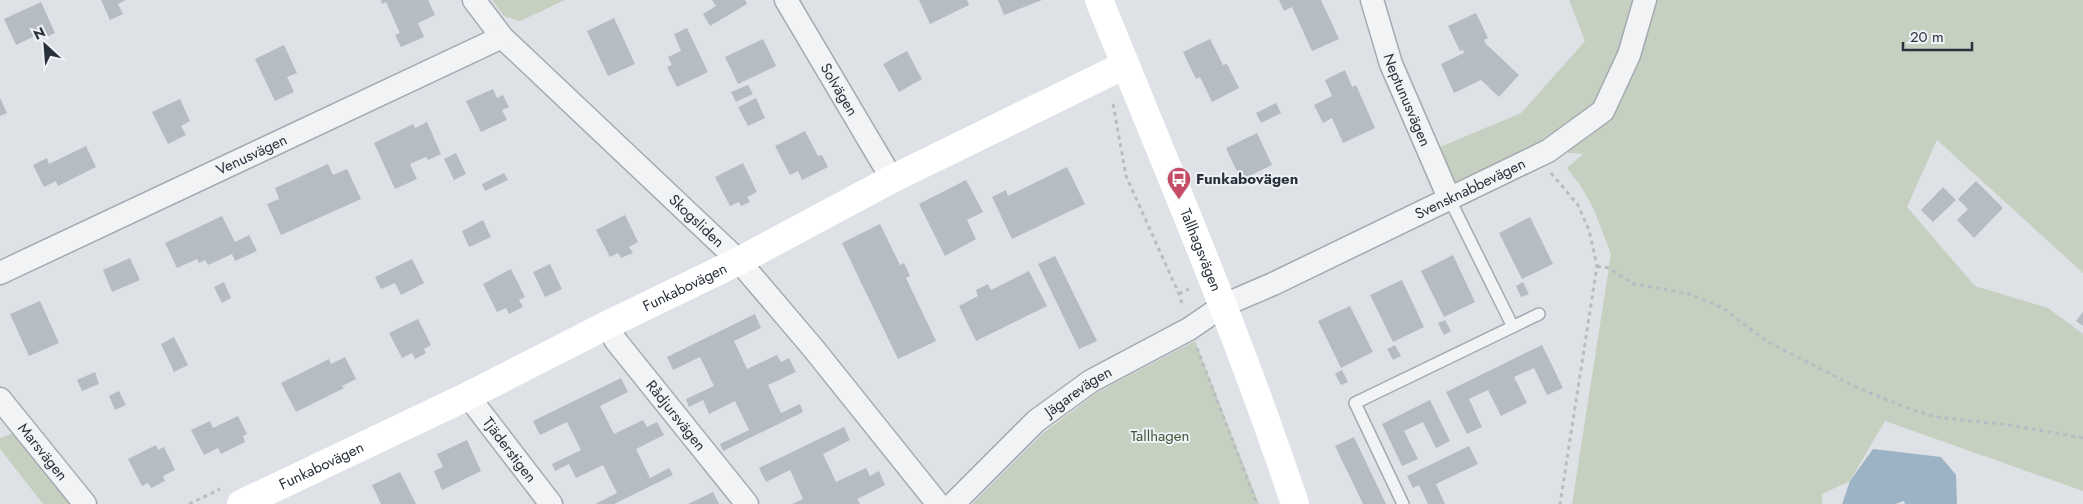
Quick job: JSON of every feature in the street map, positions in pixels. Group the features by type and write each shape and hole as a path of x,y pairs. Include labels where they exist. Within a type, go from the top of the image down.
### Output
{"street":[{"name":"Skogsliden","path":"474,0 502,38 739,261 813,348 938,504"},
{"name":"Solvägen","path":"786,0 892,179"},
{"name":"Tallhagsvägen","path":"1099,0 1116,70 1224,305 1274,439 1295,504"},
{"name":"Neptunusvägen","path":"1372,0 1391,64 1449,198"},
{"name":"Svensknabbevägen","path":"1224,305 1273,284 1548,151 1602,111 1630,55 1645,0"},
{"name":"Venusvägen","path":"0,273 502,38"},
{"name":"Funkabovägen","path":"241,504 468,396 607,325 739,261 892,179 1116,70"},
{"name":"Jägarevägen","path":"953,504 1036,421 1091,381 1189,329 1224,305"},
{"name":"Rådjursvägen","path":"607,325 616,341 747,504"},
{"name":"Tjäderstigen","path":"468,396 551,504"},
{"name":"Marsvägen","path":"0,399 85,504"},
{"path":"1274,439 1305,504"}],"lane":[{"path":"1449,198 1513,327"},
{"path":"1403,504 1355,403 1539,314"}],"path":[{"path":"1116,70 1126,176 1179,294 1189,329 1258,504"},
{"path":"1536,156 1578,206 1589,230 1596,266 1560,504"},
{"path":"1596,266 1609,268 1633,284 1686,293 1723,308 1766,341 1858,388 1906,408 1935,417 2010,425 2083,438"}],"green space":[{"path":"492,0 565,0 520,21 504,16"},
{"path":"1569,0 2083,0 2083,273 1937,140 1907,207 1975,286 2048,308 2083,334 2083,491 1885,421 1850,481 1822,494 1822,504 1572,504 1611,254 1594,210 1582,188 1567,168 1583,154 1548,151 1449,198 1428,152 1521,113 1585,41"},
{"name":"Tallhagen","path":"1195,341 1259,504 972,504 1043,433 1098,392"},
{"path":"16,432 72,504 43,504 0,449 0,438"}],"water":[{"path":"1873,449 1941,457 1956,475 1957,504 1905,504 1904,501 1895,504 1842,504 1850,481"}],"building":[{"path":"101,0 126,0 118,4 123,14 110,20"},
{"path":"381,0 428,0 435,15 418,23 424,37 401,47 395,35 400,33 386,2 382,4"},
{"path":"712,0 745,0 747,4 710,26 703,14 716,6"},
{"path":"919,0 967,0 969,5 930,24"},
{"path":"998,0 1042,0 1004,15"},
{"path":"1279,0 1321,0 1339,39 1312,51 1292,7 1284,11"},
{"path":"41,2 55,33 40,40 37,35 16,45 4,19"},
{"path":"1476,13 1488,38 1484,40 1486,44 1519,75 1499,97 1481,80 1454,93 1441,64 1464,53 1463,50 1460,51 1448,26"},
{"path":"614,18 635,64 608,76 587,31"},
{"path":"687,28 708,72 677,87 667,67 672,65 668,57 681,51 674,34"},
{"path":"763,39 776,66 738,84 725,57"},
{"path":"1210,39 1223,65 1227,64 1239,88 1212,102 1200,77 1196,79 1183,52"},
{"path":"284,45 297,73 287,77 294,92 275,101 255,59"},
{"path":"907,51 922,79 899,92 883,64"},
{"path":"1345,70 1352,87 1356,85 1375,128 1343,143 1332,118 1323,123 1314,105 1332,96 1325,80"},
{"path":"748,85 753,94 736,102 731,92"},
{"path":"493,89 497,98 503,95 509,107 502,110 507,120 481,132 466,101"},
{"path":"0,98 7,113 0,116"},
{"path":"756,98 765,118 748,126 738,107"},
{"path":"180,99 190,121 181,126 186,135 168,144 152,112"},
{"path":"1276,103 1281,113 1261,123 1256,113"},
{"path":"427,122 441,154 428,160 426,157 410,164 417,179 395,189 374,143 413,124 415,128"},
{"path":"805,131 818,156 822,155 828,167 802,180 798,171 790,175 775,146"},
{"path":"1257,133 1272,165 1241,180 1226,148"},
{"path":"86,146 96,167 58,186 56,181 44,187 33,165 47,158 49,164"},
{"path":"456,153 466,174 454,180 444,159"},
{"path":"743,163 757,192 747,197 750,202 741,206 739,202 730,206 715,177"},
{"path":"328,164 333,175 347,169 361,199 281,235 267,204 279,199 275,188"},
{"path":"1067,167 1085,204 1012,239 992,197 1006,190 1008,196"},
{"path":"504,173 508,180 485,191 482,184"},
{"path":"966,180 983,212 967,220 976,239 945,256 919,204"},
{"path":"1976,181 2003,208 1974,238 1957,220 1968,209 1958,199"},
{"path":"1943,187 1956,200 1933,222 1921,210"},
{"path":"625,215 638,242 629,247 633,253 621,258 618,253 610,257 596,230"},
{"path":"222,216 235,242 249,235 257,251 235,261 232,254 208,265 205,260 199,263 197,259 177,268 165,243"},
{"path":"1530,217 1553,264 1522,279 1499,233"},
{"path":"483,220 491,237 469,247 462,231"},
{"path":"880,224 900,265 904,263 910,276 906,278 936,341 898,359 842,243"},
{"path":"1453,255 1475,302 1444,317 1421,271"},
{"path":"1055,256 1097,341 1079,349 1038,264"},
{"path":"130,258 140,280 112,292 103,270"},
{"path":"412,259 424,283 401,295 395,283 381,289 375,277"},
{"path":"550,264 562,289 545,297 533,272"},
{"path":"511,269 525,297 519,300 523,307 509,314 506,308 497,312 483,284"},
{"path":"1029,271 1047,306 976,341 959,306 978,296 976,290 988,284 991,290"},
{"path":"1402,280 1424,327 1393,342 1370,295"},
{"path":"224,282 231,298 222,303 214,287"},
{"path":"1523,282 1529,294 1521,297 1516,286"},
{"path":"40,301 59,343 29,356 10,314"},
{"path":"1350,306 1373,352 1341,368 1318,321"},
{"path":"2083,312 2083,326 2076,321"},
{"path":"755,314 761,328 734,341 747,369 777,355 781,362 789,358 796,372 768,385 781,413 800,404 803,412 723,451 720,444 749,430 735,401 709,414 703,400 689,407 686,399 714,386 700,357 673,370 667,357"},
{"path":"418,319 431,345 424,349 426,353 415,359 412,353 402,358 389,333"},
{"path":"1445,320 1451,331 1444,335 1438,323"},
{"path":"174,337 188,365 174,372 161,344"},
{"path":"1395,345 1401,356 1393,360 1387,349"},
{"path":"1542,345 1563,388 1547,395 1534,368 1514,377 1527,403 1501,416 1488,390 1469,399 1482,427 1467,434 1446,392"},
{"path":"345,357 356,379 342,386 344,388 296,412 281,383 329,359 331,364"},
{"path":"1342,370 1348,382 1341,385 1335,374"},
{"path":"95,372 99,384 82,391 77,380"},
{"path":"621,378 628,392 600,406 614,434 643,420 647,427 657,422 664,435 636,449 650,478 669,468 673,475 614,504 595,504 617,493 603,465 576,478 569,464 555,471 552,464 581,450 567,422 540,435 533,421"},
{"path":"119,391 126,405 115,410 109,396"},
{"path":"1430,400 1450,441 1436,448 1423,422 1404,431 1418,459 1402,466 1382,424"},
{"path":"238,416 247,434 243,436 245,442 221,454 218,448 204,455 191,430 210,421 213,428"},
{"path":"844,427 850,440 823,454 836,482 866,468 870,476 879,471 885,485 857,499 860,504 792,504 803,499 790,470 766,482 759,468"},
{"path":"1354,437 1386,504 1363,504 1335,446"},
{"path":"467,440 481,471 442,490 434,471 443,467 437,454"},
{"path":"156,445 158,450 164,447 175,470 163,476 165,481 151,488 148,483 142,486 128,459"},
{"path":"1469,446 1478,464 1436,484 1445,504 1428,504 1419,485 1413,488 1407,476"},
{"path":"400,472 416,504 381,504 372,485"},
{"path":"713,492 719,504 688,504"}],"place":[{"name":"Funkabovägen","path":"1179,200"}]}
